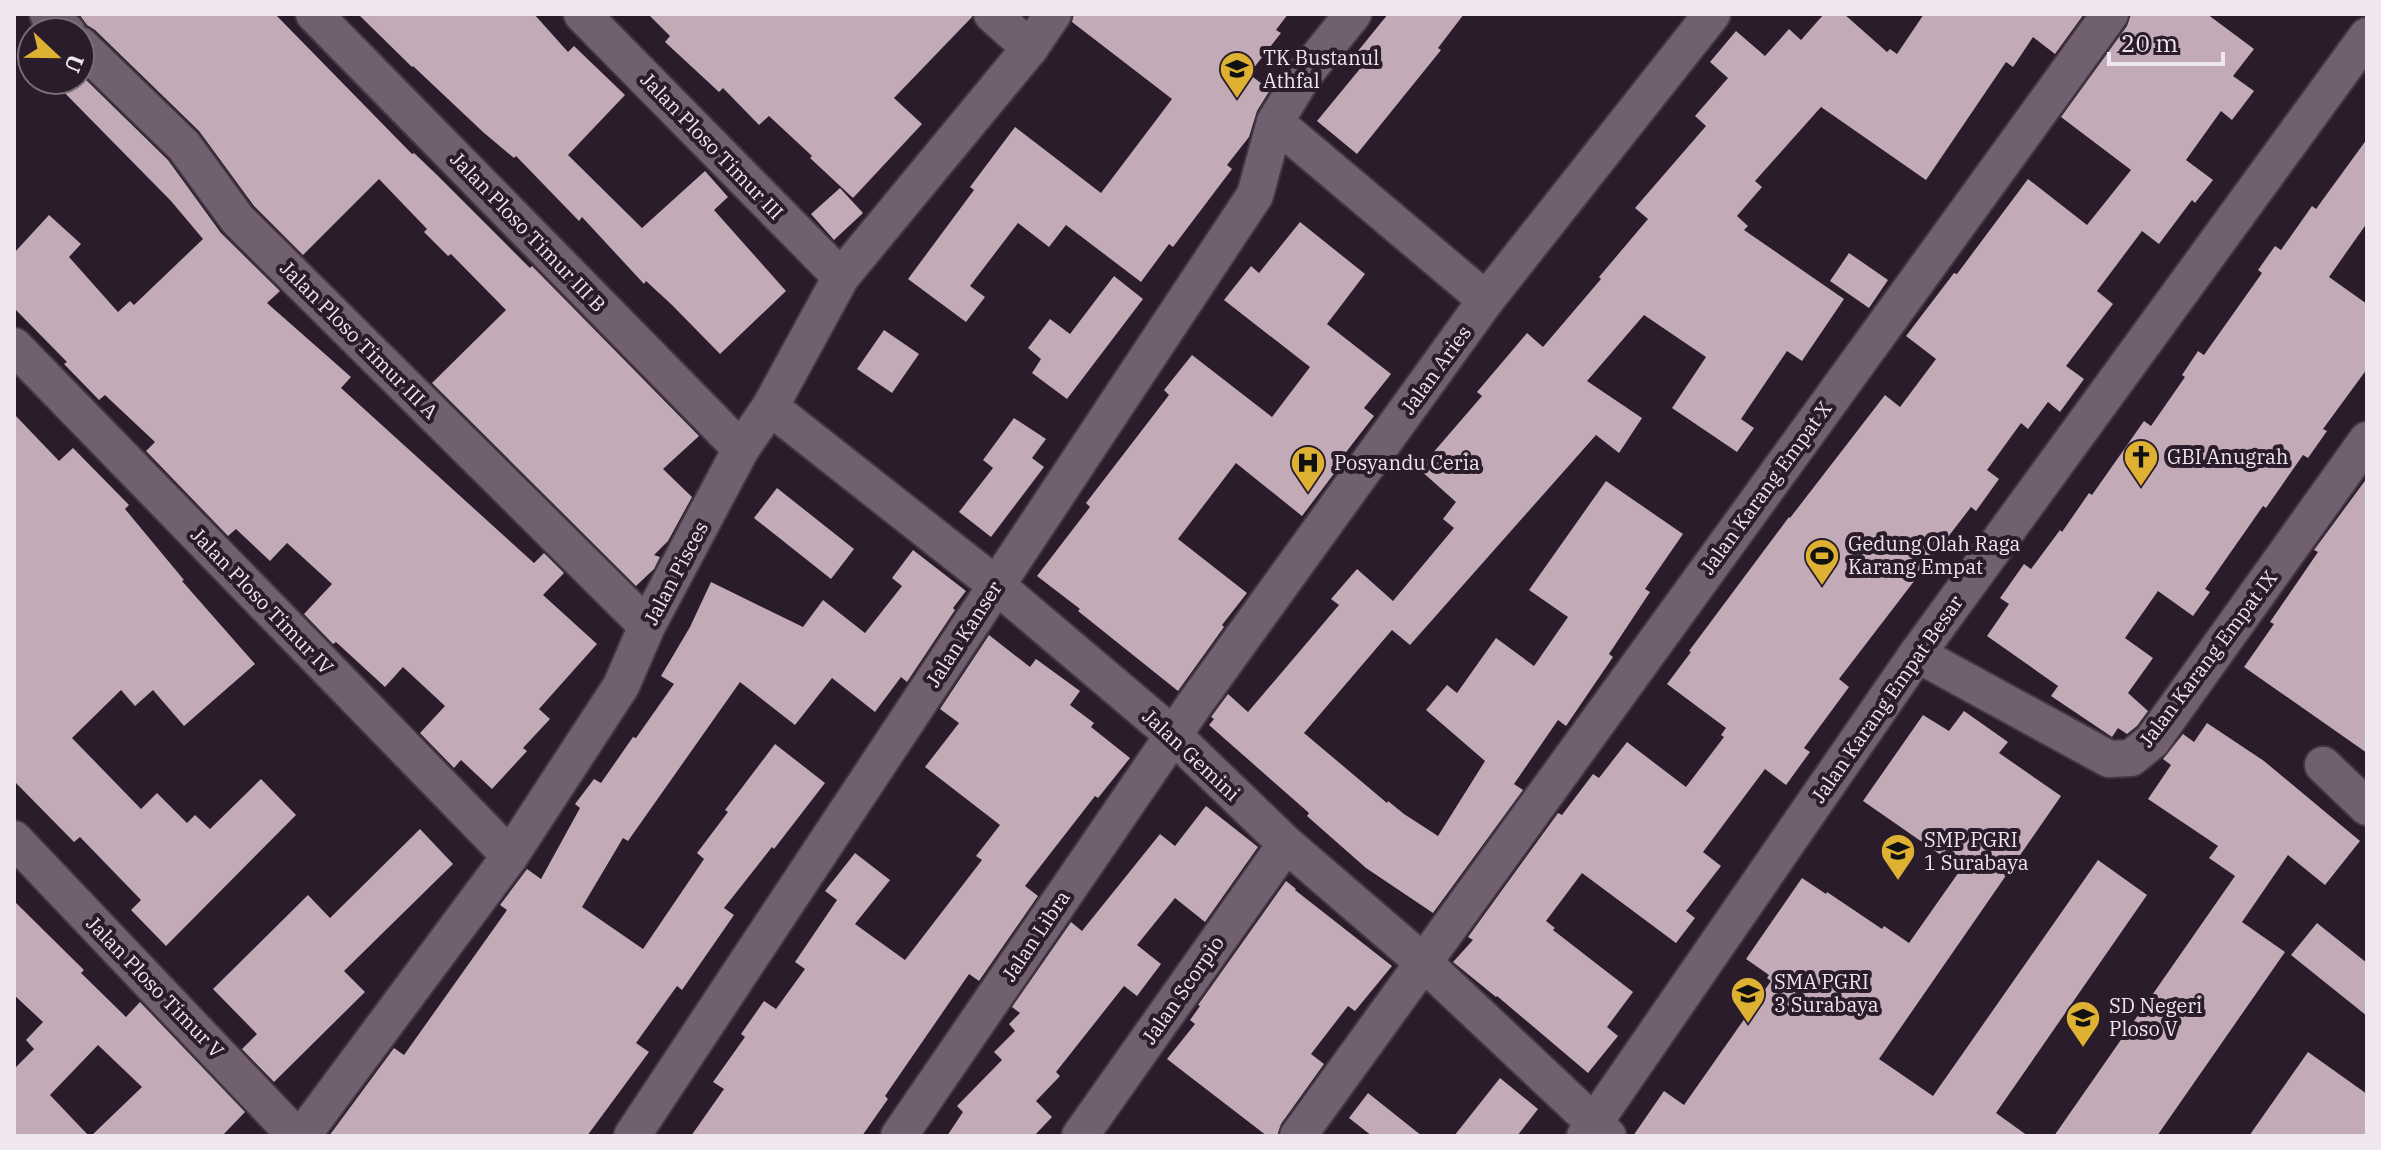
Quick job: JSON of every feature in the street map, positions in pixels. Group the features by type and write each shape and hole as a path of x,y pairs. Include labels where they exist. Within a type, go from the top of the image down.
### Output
{"street":[{"name":"Jalan Ploso Timur III B","path":"314,14 741,449"},
{"name":"Jalan Ploso Timur III","path":"582,14 841,277"},
{"path":"992,14 1030,48"},
{"name":"Jalan Pisces","path":"302,1136 510,856 621,686 647,626 741,449 770,407 841,277 1030,48 1053,14"},
{"name":"Jalan Kanser","path":"632,1136 1255,195 1275,122 1303,76 1353,14"},
{"name":"Jalan Aries","path":"1173,735 1486,300 1712,14"},
{"name":"Jalan Karang Empat X","path":"1298,1136 2110,14"},
{"name":"Jalan Karang Empat Besar","path":"1596,1132 1917,654 2367,36"},
{"name":"Jalan Ploso Timur III A","path":"96,61 184,146 238,220 647,626"},
{"path":"1275,122 1486,300"},
{"name":"Jalan Ploso Timur IV","path":"14,346 510,856"},
{"name":"Jalan Gemini","path":"770,407 996,585 1173,735 1286,844 1423,962 1596,1132"},
{"name":"Jalan Karang Empat IX","path":"1917,654 2109,759 2131,758 2152,741 2367,440"},
{"name":"Jalan Libra","path":"899,1136 1173,735"},
{"path":"2323,765 2367,807"},
{"name":"Jalan Ploso Timur V","path":"14,839 296,1136"},
{"name":"Jalan Scorpio","path":"1080,1136 1286,844"}],"building":[{"path":"79,14 275,14 412,154 530,268 532,266 699,436 663,469 692,497 668,541 654,555 660,557 654,569 636,586 432,383 506,310 451,254 448,256 424,232 427,229 379,179 303,255 254,206 199,131 96,31 96,16"},
{"path":"358,14 534,14 568,52 574,46 625,95 568,155 642,228 705,171 728,197 714,210 786,291 720,354 646,281 644,284 582,217 579,221 516,156 514,158 483,132"},
{"path":"648,14 972,14 972,17 894,98 922,124 853,198 769,116 759,125 723,88 719,92 665,42 670,36"},
{"path":"1074,14 1288,14 1276,30 1281,33 1249,74 1270,90 1257,111 1249,137 1227,165 1232,169 1173,247 1169,244 1141,282 1066,225 1049,247 1018,223 970,286 985,297 966,322 908,279 974,190 970,187 1015,127 1101,193 1172,99 1072,22"},
{"path":"1388,14 1464,14 1438,48 1441,50 1357,154 1317,121 1368,59 1358,51"},
{"path":"1824,14 1844,14 1887,52 1890,49 1897,54 1924,14 2084,14 2055,54 2033,37 2013,67 2006,62 1926,180 1821,107 1755,181 1762,187 1737,216 1748,226 1744,230 1844,299 1802,361 1787,351 1741,419 1754,428 1737,452 1672,408 1706,357 1644,315 1587,381 1642,418 1619,453 1596,435 1410,645 1392,630 1304,733 1387,803 1438,836 1485,761 1426,710 1447,685 1457,693 1496,638 1534,666 1568,617 1529,590 1606,481 1683,534 1645,589 1650,592 1609,654 1613,657 1566,726 1558,720 1514,784 1523,790 1433,913 1366,868 1307,816 1309,813 1209,725 1214,719 1211,717 1228,694 1248,712 1339,605 1331,599 1357,569 1393,601 1454,528 1443,519 1456,502 1419,469 1482,396 1477,392 1527,333 1543,347 1648,219 1635,208 1706,126 1695,116 1728,78 1710,62 1736,31 1765,56 1789,29 1801,40"},
{"path":"2131,14 2207,14 2254,49 2233,76 2254,91 2232,120 2221,111 2186,160 2213,180 2195,203 2192,200 2159,244 2142,231 2097,291 2113,304 2066,366 2084,379 2060,412 2048,402 2028,429 2021,423 1987,470 1999,479 1976,511 1971,507 1839,679 1849,687 1804,748 1810,752 1786,785 1765,769 1703,852 1721,866 1686,911 1695,918 1676,943 1582,873 1546,921 1555,928 1553,930 1633,992 1607,1027 1618,1036 1588,1073 1453,962 1473,940 1468,937 1558,813 1562,815 1593,774 1599,778 1627,742 1686,787 1724,737 1721,735 1726,728 1667,684 1789,517 1885,395 1900,407 1936,359 1906,336 2028,179 2087,225 2131,170 2061,117 2127,26"},
{"path":"96,90 168,160 221,233 280,291 267,303 351,377 341,388 534,563 544,553 564,573 543,595 597,644 539,709 550,719 523,748 527,751 492,789 461,760 454,768 420,733 445,706 403,667 385,687 336,642 333,644 304,614 332,584 287,543 270,561 236,529 228,536 146,451 155,442 105,395 99,400 14,308 14,253 49,215 81,244 69,257 118,312 130,301 134,305 203,239 171,201 68,96 96,96"},
{"path":"2367,139 2367,223 2329,277 2367,304 2367,369 2323,429 2327,431 2308,458 2303,455 2266,508 2263,506 2205,589 2210,592 2193,616 2158,591 2125,638 2153,658 2128,693 2148,711 2127,734 2118,728 2112,737 2051,696 2058,686 1987,636 2009,604 2000,598 2024,564 2031,569 2060,530 2062,532 2144,421 2151,426 2185,377 2182,375 2198,351 2204,355 2262,273 2258,270 2275,246 2281,250 2312,206 2316,209"},
{"path":"840,188 863,213 834,240 811,214"},
{"path":"1300,222 1365,274 1327,324 1391,374 1364,408 1374,416 1302,516 1236,463 1178,539 1247,593 1178,691 1037,576 1090,507 1086,503 1169,395 1164,390 1192,355 1272,417 1310,367 1224,300 1251,266 1259,273"},
{"path":"1849,253 1888,280 1869,308 1830,281"},
{"path":"1114,276 1143,299 1067,399 1032,373 1041,359 1028,348 1050,319 1070,334"},
{"path":"884,330 919,354 892,393 857,369"},
{"path":"14,414 59,461 73,448 129,505 125,509 182,581 255,664 184,726 153,690 135,706 121,690 72,738 141,809 157,793 187,823 195,815 210,829 261,779 296,815 166,946 131,910 141,900 80,837 74,842 14,781"},
{"path":"1014,418 1046,439 1032,458 1044,467 991,537 959,512 993,468 983,460"},
{"path":"2367,478 2367,753 2244,667 2274,624 2270,622 2318,552 2314,550"},
{"path":"777,488 854,549 831,579 754,518"},
{"path":"913,550 966,591 907,682 901,677 875,712 832,678 795,725 740,682 628,841 623,838 582,907 643,949 704,859 697,853 775,744 825,783 724,908 734,915 682,990 677,986 636,1043 649,1052 587,1136 329,1136 394,1048 404,1055 507,910 500,905 527,869 541,879 580,808 575,804 594,779 601,783 674,684 661,676 690,627 711,582 803,627 823,600 865,633 902,586 892,578"},
{"path":"989,635 1030,667 1036,659 1080,691 1070,705 1094,723 1091,727 1130,758 1098,798 1095,796 1025,886 1038,896 979,981 969,974 885,1096 888,1099 862,1136 691,1136 724,1089 713,1082 745,1037 741,1034 764,1001 776,1009 805,969 795,962 837,900 825,891 855,853 890,880 855,924 905,960 982,860 976,856 1000,825 925,767 959,723 940,709"},
{"path":"1964,711 2008,742 1999,753 2061,796 1879,1059 1933,1096 2098,860 2147,895 1996,1113 2028,1136 1633,1136 1664,1091 1684,1105 1771,981 1767,978 1769,975 1746,959 1802,878 1909,943 1961,869 1863,801 1923,715 1949,731"},
{"path":"2207,723 2264,761 2360,841 2325,885 2288,855 2242,922 2285,952 2157,1136 2054,1136 2235,876 2209,858 2218,846 2148,799 2171,765 2163,759 2183,734 2194,742"},
{"path":"1206,806 1258,847 1205,922 1175,898 1137,945 1161,964 1137,996 1124,986 1056,1072 1060,1076 1036,1101 1052,1117 1034,1136 947,1136 963,1112 957,1106 1002,1060 994,1052 1015,1031 1009,1024 1020,1013 1012,1007 1071,922 1082,931 1160,834 1175,846"},
{"path":"420,829 453,864 344,971 365,992 274,1082 242,1049 257,1034 213,989 308,895 330,918"},
{"path":"1286,881 1392,966 1355,1011 1348,1006 1311,1054 1324,1064 1281,1124 1277,1136 1267,1136 1167,1059 1195,1024 1190,1020 1198,1005"},
{"path":"14,901 84,970 81,973 126,1017 140,1002 245,1112 222,1136 91,1136 142,1087 98,1045 50,1095 89,1136 14,1136 14,1069 34,1049 26,1040 43,1022 14,995"},
{"path":"2317,923 2367,963 2367,1016 2291,955"},
{"path":"2308,1052 2367,1094 2367,1136 2249,1136"},
{"path":"1500,1078 1538,1109 1517,1136 1454,1136"},
{"path":"1368,1093 1422,1136 1372,1136 1349,1118"}],"place":[{"name":"TK Bustanul Athfal","path":"1237,100"},
{"name":"GBI Anugrah","path":"2141,488"},
{"name":"Posyandu Ceria","path":"1308,494"},
{"name":"Gedung Olah Raga Karang Empat","path":"1822,587"},
{"name":"SMP PGRI 1 Surabaya","path":"1898,882"},
{"name":"SMA PGRI 3 Surabaya","path":"1748,1025"},
{"name":"SD Negeri Ploso V","path":"2083,1049"}]}
